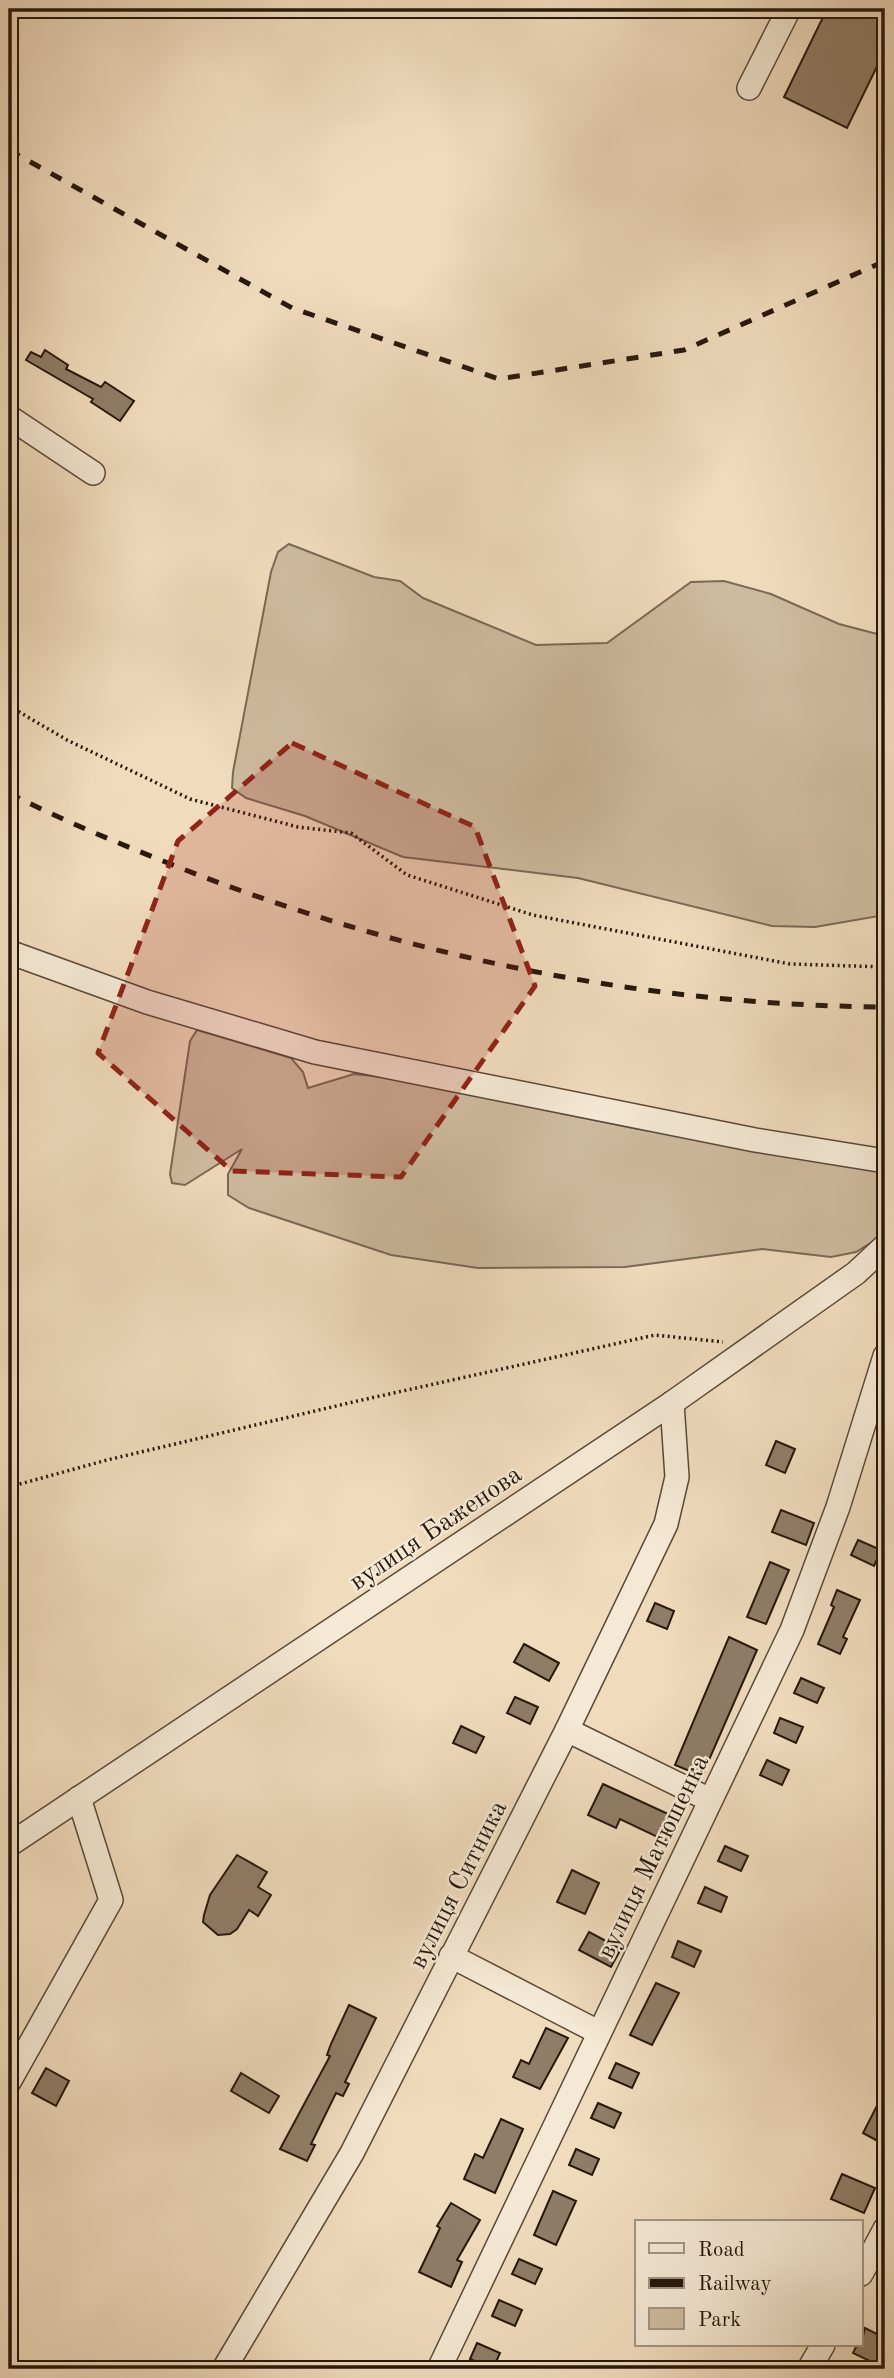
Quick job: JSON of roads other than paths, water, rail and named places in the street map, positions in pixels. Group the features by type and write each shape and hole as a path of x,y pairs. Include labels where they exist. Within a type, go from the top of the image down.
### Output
{"street":[{"path":"749,88 789,9"},
{"path":"9,417 93,473"},
{"path":"9,952 147,1002 315,1052 755,1140 885,1161"},
{"name":"вулиця Баженова","path":"9,1845 671,1403 856,1273 885,1246"},
{"name":"вулиця Матюшенка","path":"439,2369 792,1630 838,1507 885,1356"},
{"name":"вулиця Ситника","path":"224,2369 352,2153 567,1730 666,1524 677,1477 671,1403"},
{"path":"567,1730 710,1800"},
{"path":"9,2082 111,1900 79,1798"},
{"path":"452,1956 598,2032"},
{"path":"862,2272 885,2229"},
{"path":"809,2369 822,2346"}],"railway":[{"path":"9,150 292,308 499,379 684,350 885,261"},
{"path":"9,793 105,837 250,894 427,948 517,968 700,996 792,1004 885,1007"}]}
